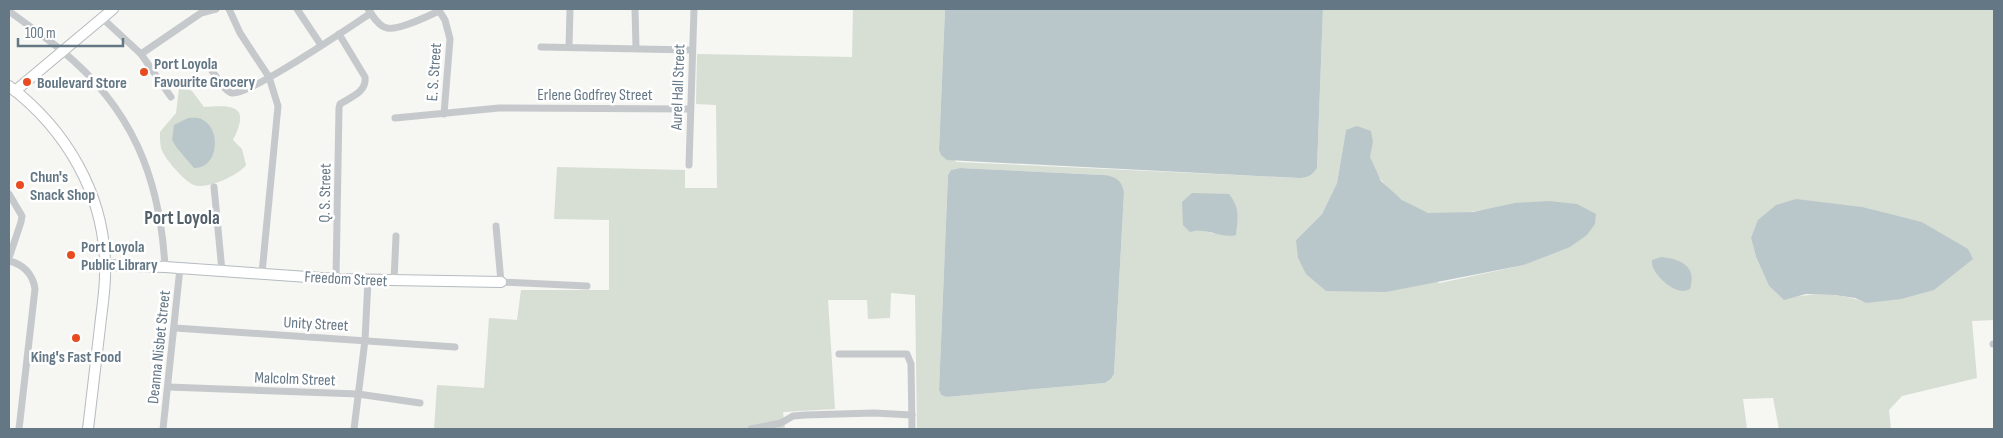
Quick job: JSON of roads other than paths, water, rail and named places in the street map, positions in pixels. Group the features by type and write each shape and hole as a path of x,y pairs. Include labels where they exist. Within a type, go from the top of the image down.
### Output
{"street":[{"path":"88,429 105,265 97,213 83,172 58,134 12,88 113,9"},
{"path":"141,54 199,11 216,9"},
{"path":"229,9 240,33 269,77 278,106 262,273"},
{"path":"296,9 321,44"},
{"path":"569,47 570,9"},
{"path":"635,9 636,48"},
{"name":"Aurel Hall Street","path":"689,165 694,9"},
{"path":"212,71 229,92 235,93 269,77 339,34 370,11 381,26 395,28 439,10"},
{"name":"E. S. Street","path":"439,10 449,32 450,39 444,114"},
{"path":"9,11 62,50 110,99 136,142 149,173 158,204 165,267"},
{"path":"101,18 141,54 171,96"},
{"name":"Q. S. Street","path":"336,279 339,108 340,104 364,88 365,77 339,34"},
{"path":"541,47 692,50"},
{"name":"Erlene Godfrey Street","path":"396,118 499,108 690,109"},
{"path":"214,187 222,271"},
{"path":"9,194 22,216 9,259 25,269 34,282 35,289 19,429"},
{"path":"496,226 501,282"},
{"path":"394,281 396,236"},
{"name":"Freedom Street","path":"105,265 165,267 336,279 501,282 587,286"},
{"name":"Deanna Nisbet Street","path":"163,429 180,268"},
{"path":"354,429 365,340 368,280"},
{"name":"Unity Street","path":"175,328 455,346"},
{"path":"840,354 907,354 911,364 912,429"},
{"name":"Malcolm Street","path":"168,387 358,394 420,403"},
{"path":"751,429 771,426 799,416 874,413 912,415"}],"place":[{"name":"Port Loyola Favourite Grocery","path":"144,72"},
{"name":"Boulevard Store","path":"27,82"},
{"name":"Chun's Snack Shop","path":"20,185"},
{"name":"Port Loyola Public Library","path":"71,255"},
{"name":"King's Fast Food","path":"76,338"}],"district":[{"name":"Port Loyola","path":"182,217"}]}
